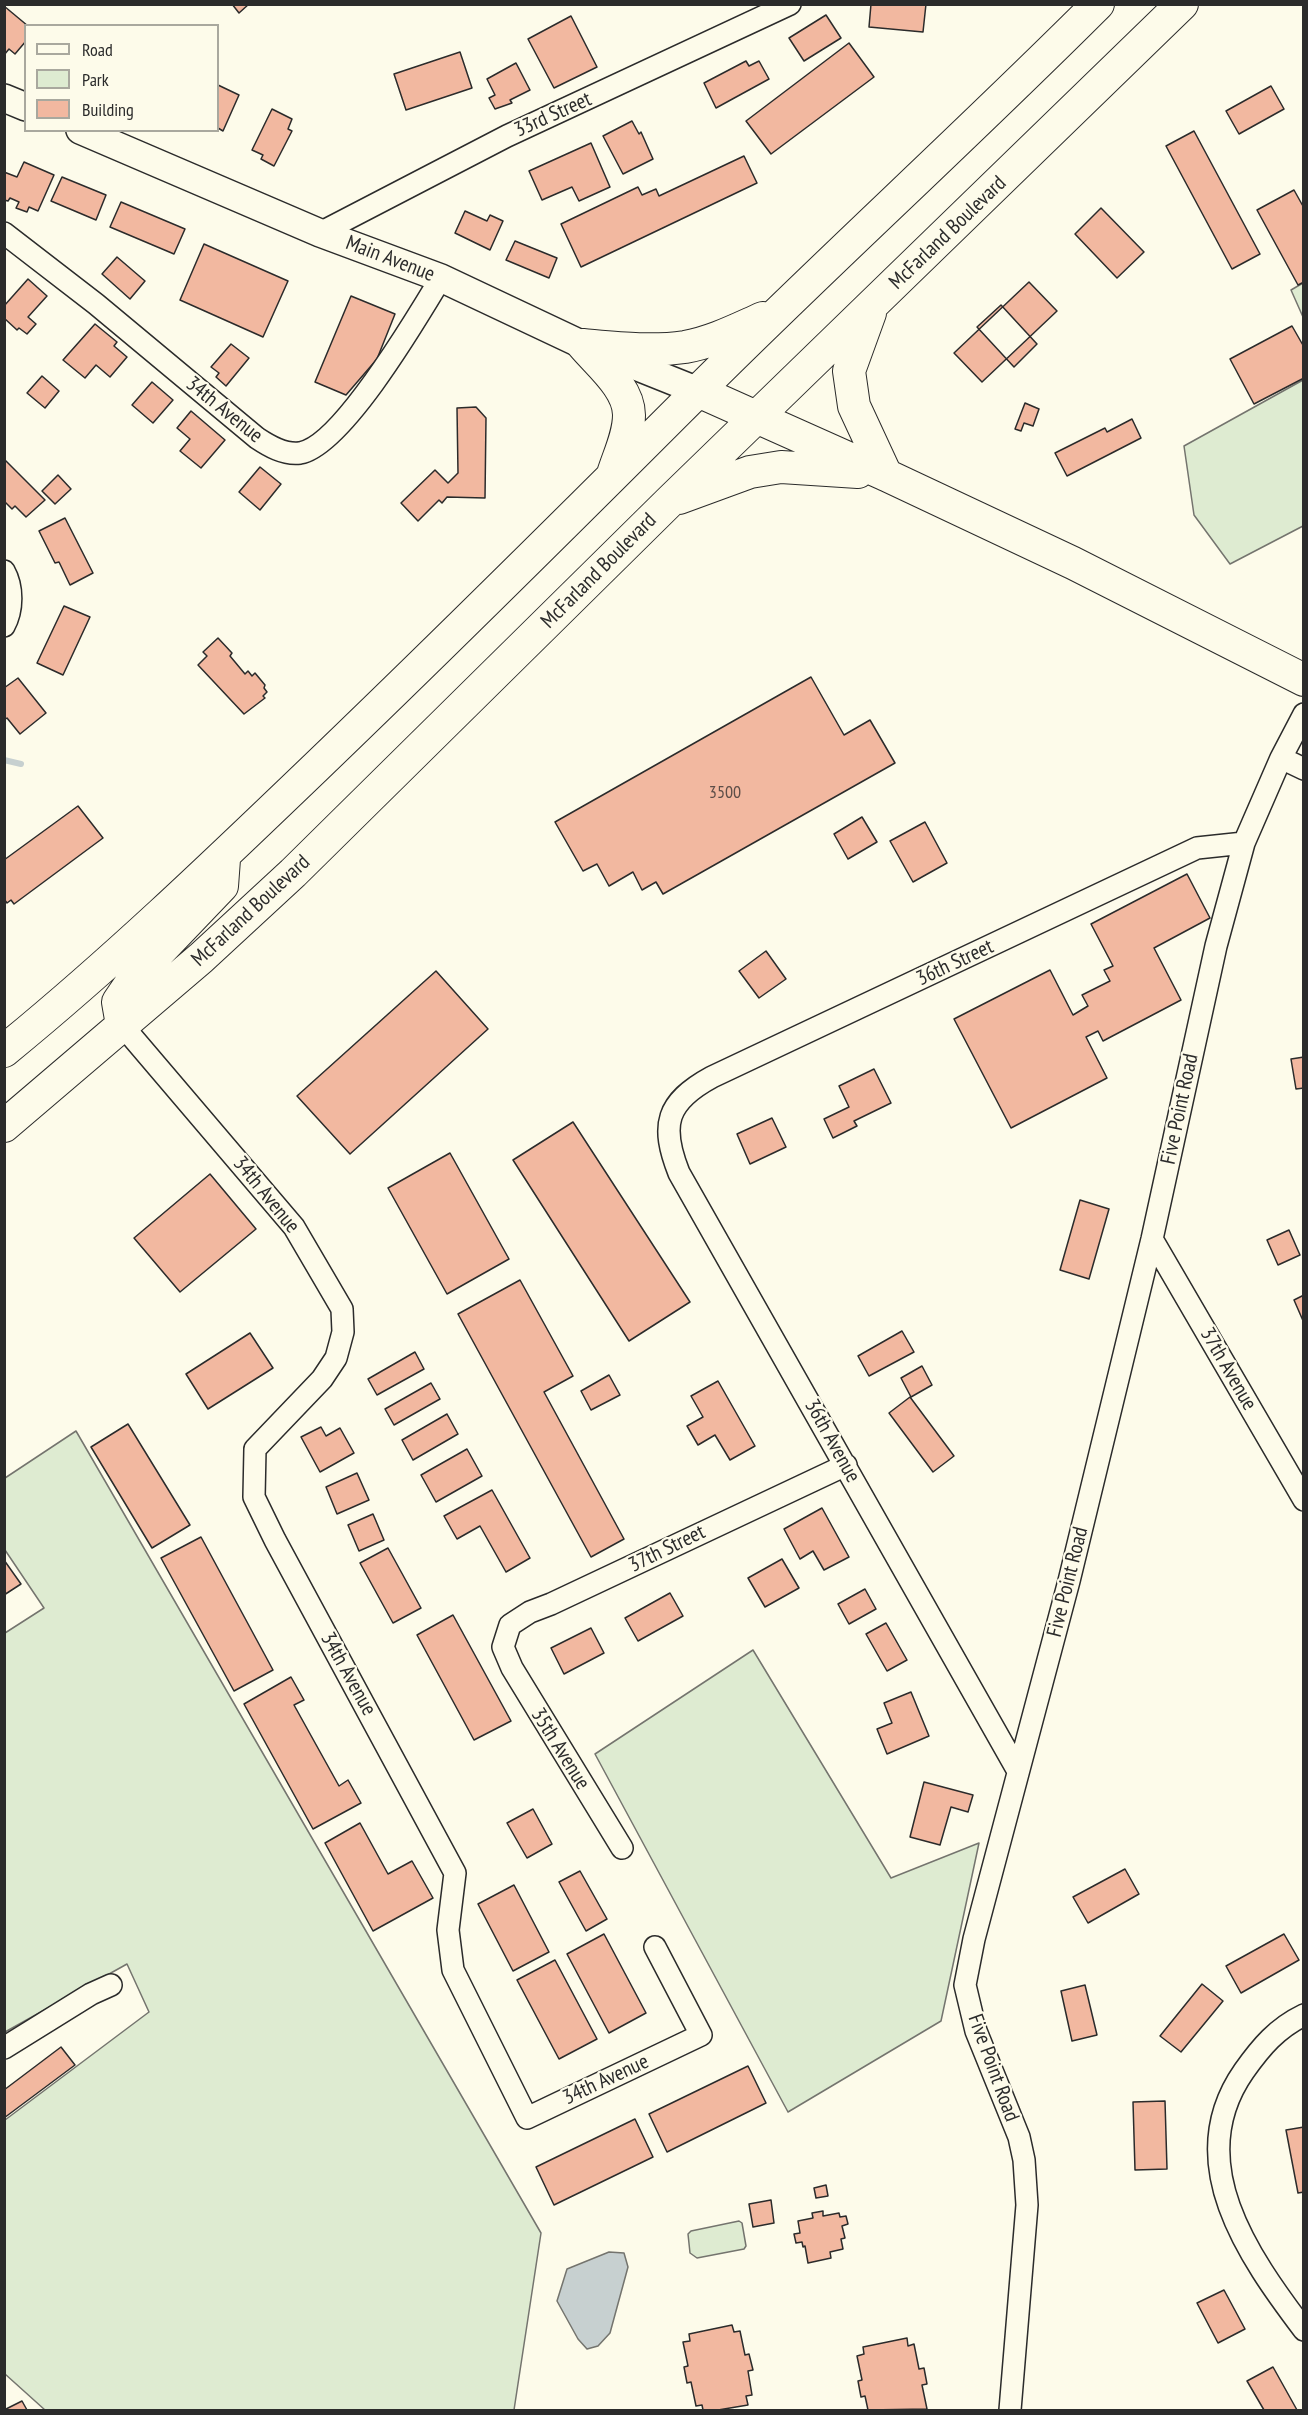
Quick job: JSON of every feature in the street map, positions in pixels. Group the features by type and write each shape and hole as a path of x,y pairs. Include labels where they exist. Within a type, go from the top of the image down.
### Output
{"highway":[{"path":"4,1051 76,990 224,855 1098,4"},
{"name":"McFarland Boulevard","path":"4,1126 214,946 293,873 755,418 1182,5"},
{"path":"874,304 849,371 854,406 886,475"},
{"path":"583,345 648,350 686,347 722,337 783,309"},
{"path":"583,345 624,396 629,414 625,438 612,478"},
{"path":"698,392 886,475 1073,563 1304,680"},
{"path":"670,501 750,472 781,467 809,467 886,475"},
{"path":"122,1025 118,1002 135,977 222,886 224,855"}],"main road":[{"path":"4,98 24,106"},
{"name":"Main Avenue","path":"85,132 320,233 441,278 583,345 698,392"}],"street":[{"name":"33rd Street","path":"320,233 507,136 790,4"},
{"name":"34th Avenue","path":"4,233 96,304 257,438 276,450 300,453 321,443 339,427 407,334 441,278"},
{"path":"4,571 8,579 11,602 4,626"},
{"name":"Five Point Road","path":"1010,2410 1026,2217 1024,2160 1019,2137 976,2031 965,1985 974,1939 1069,1581 1152,1239 1216,946 1244,843 1281,758 1304,714"},
{"path":"1281,758 1304,769"},
{"name":"36th Street","path":"675,1105 692,1088 712,1077 1197,848 1244,843"},
{"name":"34th Avenue","path":"122,1025 294,1227 342,1309 344,1332 336,1358 322,1379 255,1449 254,1497 455,1873 448,1930 453,1970 527,2118 701,2035 655,1947"},
{"name":"36th Avenue","path":"675,1105 668,1128 670,1152 679,1173 1018,1771"},
{"name":"37th Avenue","path":"1152,1239 1304,1500"},
{"name":"37th Street","path":"503,1647 510,1624 530,1612 846,1465"},
{"name":"35th Avenue","path":"503,1647 536,1709 622,1848"},
{"path":"4,2048 91,1994 111,1985"},
{"path":"1304,2015 1279,2030 1262,2045 1236,2083 1220,2127 1219,2172 1233,2217 1265,2279 1304,2330"}],"green space":[{"path":"1303,283 1303,317 1291,290"},
{"path":"1303,380 1303,526 1230,564 1194,515 1184,446"},
{"path":"76,1431 541,2233 514,2410 45,2410 5,2374 5,2120 149,2012 127,1964 5,2032 5,1633 44,1608 5,1550 5,1478"},
{"path":"753,1650 891,1878 979,1843 941,2021 788,2112 595,1754"},
{"path":"739,2221 742,2223 746,2246 744,2249 697,2258 690,2253 688,2234 691,2231"}],"shaded area":[{"path":"609,2252 624,2253 628,2267 610,2333 598,2346 587,2349 578,2339 557,2301 567,2269"}],"building":[{"path":"232,4 249,4 239,13"},
{"path":"871,4 926,4 923,32 869,27"},
{"path":"4,6 26,24 24,43 15,54 9,49 4,55"},
{"path":"826,15 841,38 804,61 789,38"},
{"path":"571,16 597,67 554,88 528,39"},
{"path":"849,43 874,77 771,154 746,121"},
{"path":"460,52 472,88 406,110 394,74"},
{"path":"746,61 749,66 759,61 769,79 716,108 704,83"},
{"path":"516,63 530,90 510,100 512,103 495,109 489,98 495,95 487,79"},
{"path":"219,85 239,95 223,131 219,129"},
{"path":"1271,86 1284,109 1239,134 1226,111"},
{"path":"272,109 292,119 288,129 292,131 274,166 261,159 263,155 252,150"},
{"path":"632,121 639,134 641,132 653,159 623,174 603,136"},
{"path":"1194,131 1260,254 1232,269 1166,146"},
{"path":"591,143 610,187 579,201 572,187 542,200 529,171"},
{"path":"744,156 757,183 581,267 561,224 638,187 642,195 656,189 659,196"},
{"path":"24,162 54,175 38,211 29,207 27,212 16,208 19,202 10,198 8,201 4,200 4,172 17,177"},
{"path":"62,177 106,195 96,220 51,201"},
{"path":"1294,190 1304,208 1304,282 1298,285 1257,210"},
{"path":"121,202 185,229 174,254 110,227"},
{"path":"1101,208 1144,252 1117,278 1075,234"},
{"path":"465,211 487,221 490,215 503,221 490,250 455,233"},
{"path":"515,241 557,258 549,278 506,260"},
{"path":"204,244 288,281 263,337 180,300"},
{"path":"117,257 145,281 130,299 102,274"},
{"path":"28,279 47,296 28,317 36,324 27,334 19,328 17,330 4,318 4,306"},
{"path":"1029,282 1057,311 982,382 954,353"},
{"path":"351,296 395,314 377,359 346,395 315,382"},
{"path":"1001,305 1037,344 1014,367 977,327"},
{"path":"95,324 117,342 114,346 127,357 110,377 96,365 85,378 63,360"},
{"path":"1292,326 1304,347 1304,378 1254,404 1230,359"},
{"path":"231,344 249,358 226,386 216,377 219,373 211,367"},
{"path":"42,376 59,391 45,408 27,393"},
{"path":"152,382 173,400 153,423 132,405"},
{"path":"1025,403 1039,409 1033,426 1024,423 1021,431 1015,429"},
{"path":"476,407 486,418 485,498 447,497 442,503 439,500 418,521 401,503 435,470 448,483 458,473 457,408"},
{"path":"191,411 225,440 201,468 180,451 190,439 177,428"},
{"path":"1132,419 1141,438 1067,476 1055,453 1105,428 1107,432"},
{"path":"4,459 45,500 26,517 15,506 12,509 4,501"},
{"path":"260,467 281,484 260,510 239,492"},
{"path":"58,475 71,489 55,504 42,491"},
{"path":"65,518 93,573 70,585 59,562 55,563 39,531"},
{"path":"64,606 90,617 63,675 37,663"},
{"path":"218,638 232,653 230,656 245,674 248,671 252,676 255,673 265,685 267,692 263,696 265,698 244,714 198,665 207,656 203,652"},
{"path":"811,677 844,735 870,720 895,763 663,894 656,882 642,890 633,872 609,886 597,864 583,871 555,822"},
{"path":"18,678 46,713 20,734 7,718 4,720 4,688"},
{"path":"78,806 103,838 14,904 11,900 7,903 4,899 4,860"},
{"path":"862,817 877,842 848,859 834,834"},
{"path":"925,822 947,863 913,882 890,841"},
{"path":"1187,874 1210,918 1154,948 1181,1000 1103,1041 1098,1031 1086,1037 1107,1078 1011,1128 954,1019 1050,970 1073,1015 1088,1006 1082,995 1110,981 1104,970 1113,966 1091,924"},
{"path":"766,951 786,979 759,998 739,971"},
{"path":"436,971 488,1029 350,1154 297,1096"},
{"path":"1304,1057 1304,1088 1296,1089 1291,1059"},
{"path":"874,1069 891,1103 854,1121 857,1126 833,1138 824,1119 849,1107 839,1086"},
{"path":"772,1118 786,1147 750,1164 737,1134"},
{"path":"573,1122 690,1302 629,1341 513,1160"},
{"path":"450,1153 509,1259 447,1294 388,1188"},
{"path":"210,1174 256,1229 180,1292 134,1238"},
{"path":"1080,1200 1109,1209 1089,1279 1060,1270"},
{"path":"1289,1230 1300,1255 1278,1265 1267,1240"},
{"path":"520,1280 573,1376 544,1392 624,1539 591,1557 458,1314"},
{"path":"1304,1295 1304,1323 1294,1300"},
{"path":"902,1331 914,1352 869,1376 858,1356"},
{"path":"250,1333 273,1368 208,1409 186,1374"},
{"path":"415,1352 424,1369 377,1395 368,1379"},
{"path":"922,1366 932,1385 911,1397 901,1378"},
{"path":"609,1375 620,1395 591,1410 581,1391"},
{"path":"718,1381 755,1446 730,1460 715,1435 698,1445 687,1426 703,1417 691,1396"},
{"path":"431,1383 440,1399 394,1425 385,1409"},
{"path":"910,1397 954,1456 933,1472 889,1413"},
{"path":"447,1414 458,1434 413,1460 402,1440"},
{"path":"128,1424 190,1525 152,1548 91,1447"},
{"path":"321,1427 326,1436 340,1428 354,1453 320,1472 301,1437"},
{"path":"467,1449 482,1476 436,1502 421,1475"},
{"path":"357,1473 369,1500 337,1514 326,1487"},
{"path":"492,1490 530,1558 506,1572 480,1526 457,1539 444,1516"},
{"path":"822,1508 849,1557 824,1570 813,1551 800,1559 784,1529"},
{"path":"373,1514 384,1540 359,1551 348,1525"},
{"path":"201,1537 273,1670 234,1691 161,1558"},
{"path":"388,1548 421,1608 393,1623 360,1563"},
{"path":"782,1559 799,1588 765,1607 748,1578"},
{"path":"4,1560 21,1584 4,1595"},
{"path":"865,1589 876,1609 849,1624 838,1604"},
{"path":"670,1593 683,1616 638,1641 625,1618"},
{"path":"453,1615 511,1721 474,1740 417,1635"},
{"path":"886,1623 907,1660 887,1671 866,1634"},
{"path":"591,1628 604,1653 564,1674 551,1648"},
{"path":"291,1677 304,1700 294,1705 339,1786 348,1780 361,1803 313,1829 244,1704"},
{"path":"911,1692 929,1736 887,1754 877,1729 892,1723 884,1703"},
{"path":"924,1782 973,1795 968,1812 951,1807 940,1845 910,1837"},
{"path":"533,1809 552,1844 527,1858 507,1823"},
{"path":"360,1823 388,1874 412,1861 433,1898 373,1931 325,1843"},
{"path":"1125,1869 1139,1894 1088,1923 1073,1897"},
{"path":"580,1871 607,1919 586,1931 559,1882"},
{"path":"514,1885 549,1952 513,1971 478,1904"},
{"path":"604,1934 646,2013 609,2033 567,1954"},
{"path":"1284,1934 1299,1960 1241,1993 1226,1966"},
{"path":"555,1960 597,2039 559,2059 517,1980"},
{"path":"1202,1984 1223,2001 1181,2052 1160,2036"},
{"path":"1085,1985 1097,2035 1072,2041 1061,1991"},
{"path":"61,2047 75,2065 4,2118 4,2090"},
{"path":"748,2066 766,2103 667,2152 649,2114"},
{"path":"1165,2101 1167,2169 1135,2170 1133,2102"},
{"path":"635,2119 653,2157 554,2205 536,2167"},
{"path":"1304,2127 1304,2192 1298,2193 1286,2130"},
{"path":"826,2185 828,2196 816,2198 814,2188"},
{"path":"771,2200 774,2223 753,2227 749,2204"},
{"path":"823,2211 823,2216 839,2213 840,2217 846,2216 848,2224 842,2226 845,2238 841,2239 843,2249 830,2252 831,2258 808,2263 805,2246 803,2247 802,2242 796,2243 794,2234 800,2233 798,2221 813,2218 812,2213"},
{"path":"1224,2290 1245,2329 1218,2343 1197,2303"},
{"path":"732,2325 734,2332 740,2331 745,2355 749,2354 753,2370 748,2371 752,2395 746,2396 748,2405 703,2410 702,2405 696,2406 691,2382 687,2383 684,2367 688,2366 683,2342 690,2341 689,2334"},
{"path":"907,2338 908,2346 914,2344 919,2369 924,2368 927,2384 922,2385 927,2409 868,2410 865,2396 861,2397 858,2381 862,2380 857,2356 864,2354 863,2347"},
{"path":"1273,2367 1297,2410 1264,2410 1247,2381"},
{"path":"22,2401 27,2410 4,2410"}],"waterway":[{"path":"4,760 21,764"}]}
